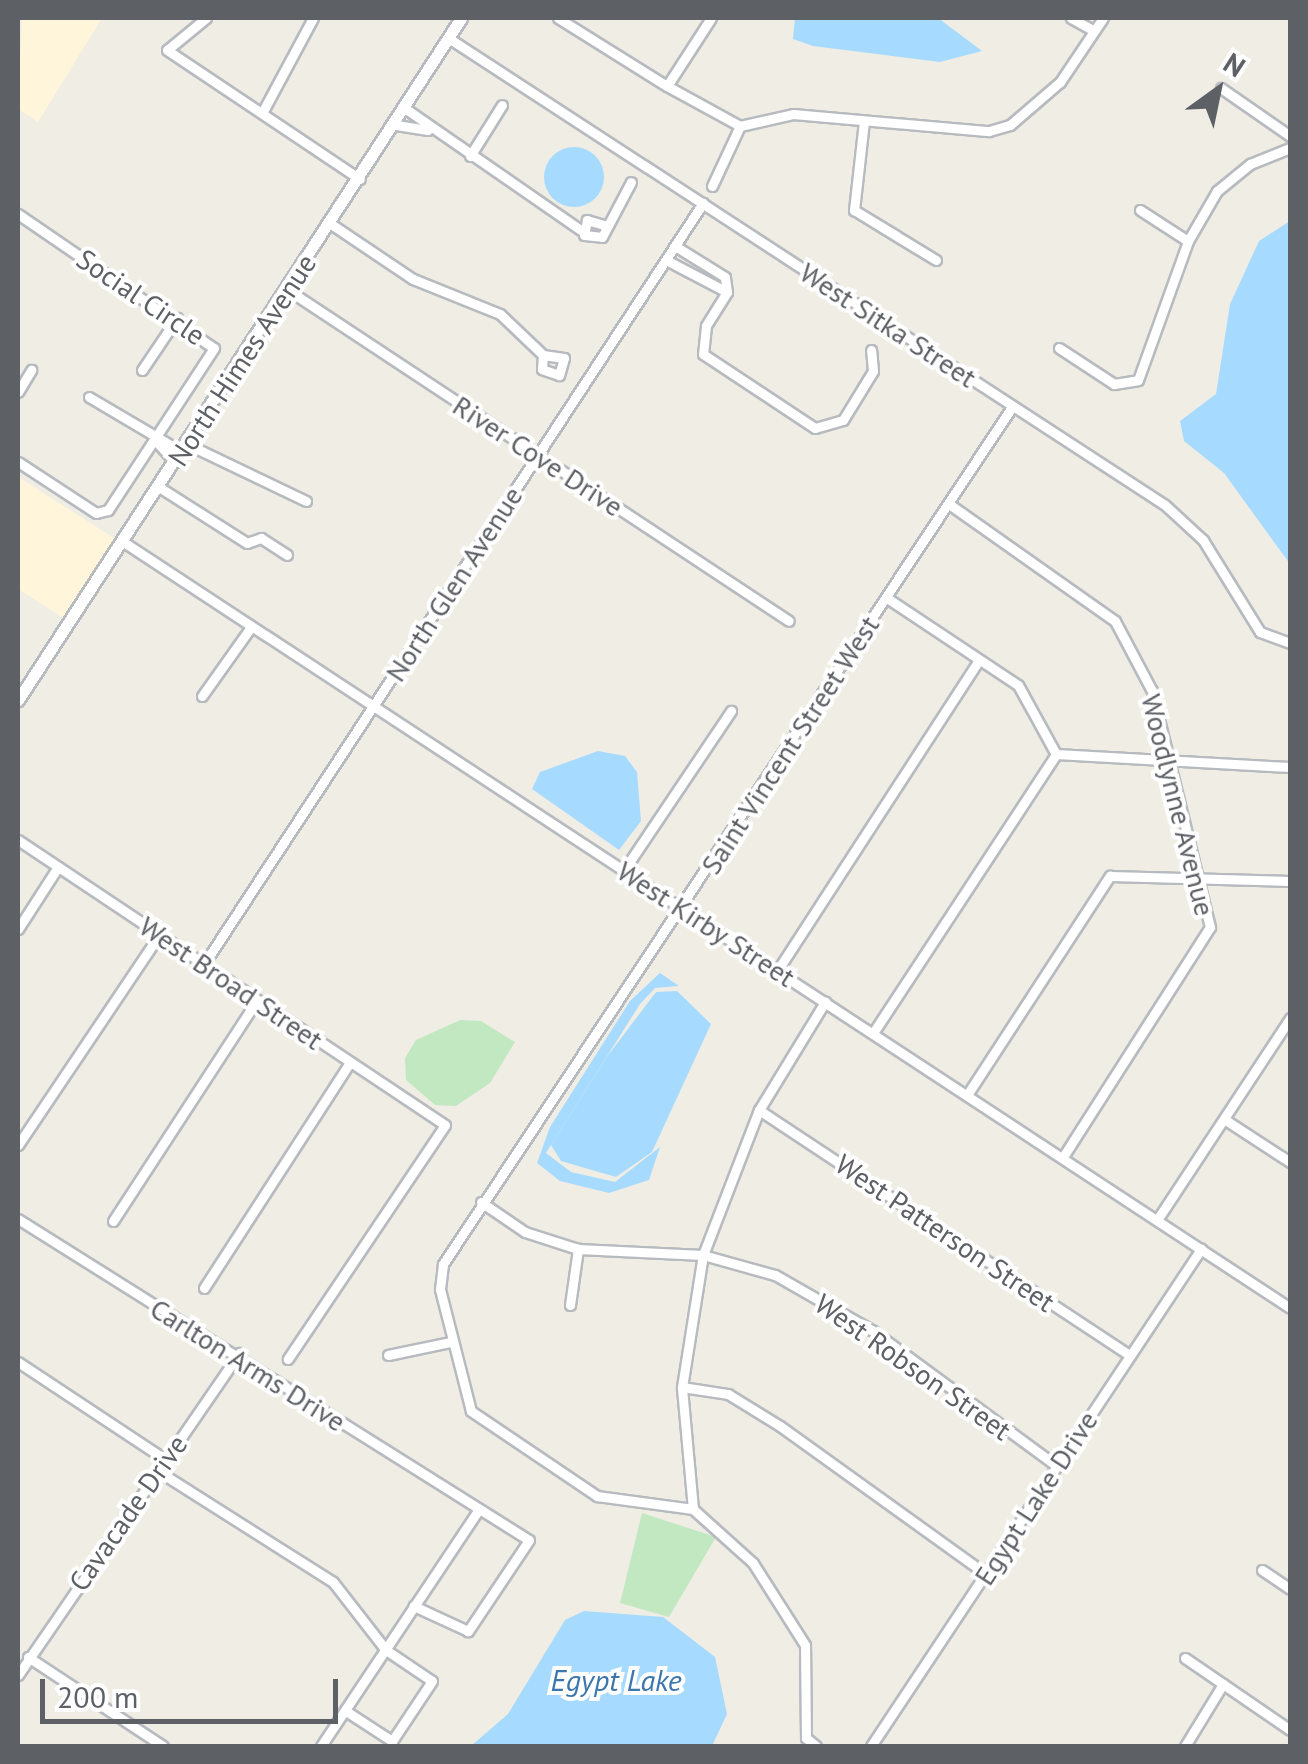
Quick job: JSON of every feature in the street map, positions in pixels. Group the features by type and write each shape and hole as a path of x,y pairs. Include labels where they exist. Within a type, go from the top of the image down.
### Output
{"street":[{"path":"206,18 168,50 360,179"},
{"path":"262,113 313,18"},
{"name":"North Himes Avenue","path":"18,700 396,125 461,18"},
{"path":"558,18 666,86 740,126 793,114 864,121 1010,125 1060,82 1103,18"},
{"path":"666,86 712,18"},
{"path":"1072,18 1094,31"},
{"name":"West Sitka Street","path":"450,39 1185,521 1260,632 1290,643"},
{"path":"1220,88 1290,136"},
{"path":"470,156 502,105"},
{"path":"406,109 428,130 599,240 631,182"},
{"path":"864,121 854,210 936,260"},
{"path":"396,125 428,130"},
{"path":"712,186 740,126"},
{"path":"1060,348 1114,384 1138,380 1188,241 1217,191 1250,164 1290,148"},
{"name":"North Glen Avenue","path":"204,964 702,203"},
{"path":"1140,210 1188,241"},
{"name":"Social Circle","path":"18,214 177,318 214,348 108,510 96,513 18,462"},
{"path":"582,231 592,218 604,225"},
{"path":"331,224 413,279 500,314 543,355"},
{"path":"676,246 725,277 727,292 706,326 703,354 815,428 842,420 873,371 871,350"},
{"path":"666,260 727,292"},
{"name":"River Cove Drive","path":"288,290 789,621"},
{"path":"142,370 177,318"},
{"path":"18,392 31,370"},
{"path":"89,397 181,453 306,500"},
{"name":"Saint Vincent Street West","path":"692,1509 597,1496 488,1424 460,1396 450,1342 443,1264 481,1202 683,909 1012,407"},
{"path":"158,487 247,543 261,538 287,555"},
{"name":"Woodlynne Avenue","path":"949,504 1106,608 1152,691 1196,875 1206,940 1062,1158"},
{"name":"West Kirby Street","path":"122,541 1290,1308"},
{"path":"887,598 1026,693 1056,754"},
{"path":"202,696 251,627"},
{"path":"777,971 979,660"},
{"path":"624,870 730,711"},
{"path":"1056,754 1290,766"},
{"path":"872,1033 1056,754"},
{"name":"West Broad Street","path":"18,840 444,1126 288,1358"},
{"path":"18,929 58,867"},
{"path":"968,1095 1110,876 1290,880"},
{"path":"18,1145 160,935"},
{"path":"113,1221 257,1000"},
{"path":"816,1746 804,1742 811,1668 795,1618 753,1563 692,1509 682,1387 703,1255 759,1110 825,1002"},
{"path":"1156,1220 1290,1018"},
{"path":"204,1288 350,1062"},
{"name":"West Patterson Street","path":"759,1110 1130,1356"},
{"path":"1224,1118 1290,1162"},
{"name":"West Robson Street","path":"481,1202 525,1232 578,1249 703,1255 760,1270 828,1304 1057,1466"},
{"name":"Carlton Arms Drive","path":"18,1219 239,1352 477,1512 529,1540 468,1632 414,1606"},
{"path":"570,1304 578,1249"},
{"name":"Egypt Lake Drive","path":"871,1746 1201,1249"},
{"path":"388,1356 450,1342"},
{"name":"Cavacade Drive","path":"18,1675 239,1352"},
{"path":"18,1362 166,1460"},
{"path":"682,1387 728,1394 780,1426 986,1574"},
{"path":"158,1471 332,1582 386,1650 432,1680 392,1741 346,1710"},
{"path":"321,1746 477,1512"},
{"path":"1262,1570 1290,1589"},
{"path":"28,1657 162,1746"},
{"path":"1186,1658 1290,1730"},
{"path":"1185,1746 1222,1684"}],"shaded area":[{"path":"22,18 102,18 38,122 18,109"},
{"path":"18,477 117,540 65,619 18,589"}],"green space":[{"path":"460,1020 481,1021 515,1042 490,1083 456,1106 435,1105 406,1080 405,1058 416,1040"},
{"path":"642,1513 716,1537 669,1617 620,1603"}],"water":[{"path":"795,18 938,18 982,51 940,62 813,46 793,39"},
{"path":"574,147 595,156 604,177 595,198 574,207 553,198 544,177 553,156"},
{"path":"1290,221 1290,564 1224,473 1184,441 1180,421 1216,394 1230,304 1259,241"},
{"path":"598,751 625,756 637,772 641,821 619,850 532,789 540,772"},
{"path":"660,973 679,986 655,988 640,1004 546,1153 571,1172 615,1182 660,1147 649,1180 609,1193 560,1181 537,1163 550,1127 630,1001"},
{"path":"677,991 711,1024 652,1152 616,1177 561,1161 551,1145 606,1058 656,992"},
{"name":"Egypt Lake","path":"584,1611 663,1617 715,1657 727,1714 712,1746 471,1746 508,1714 565,1620"}]}
